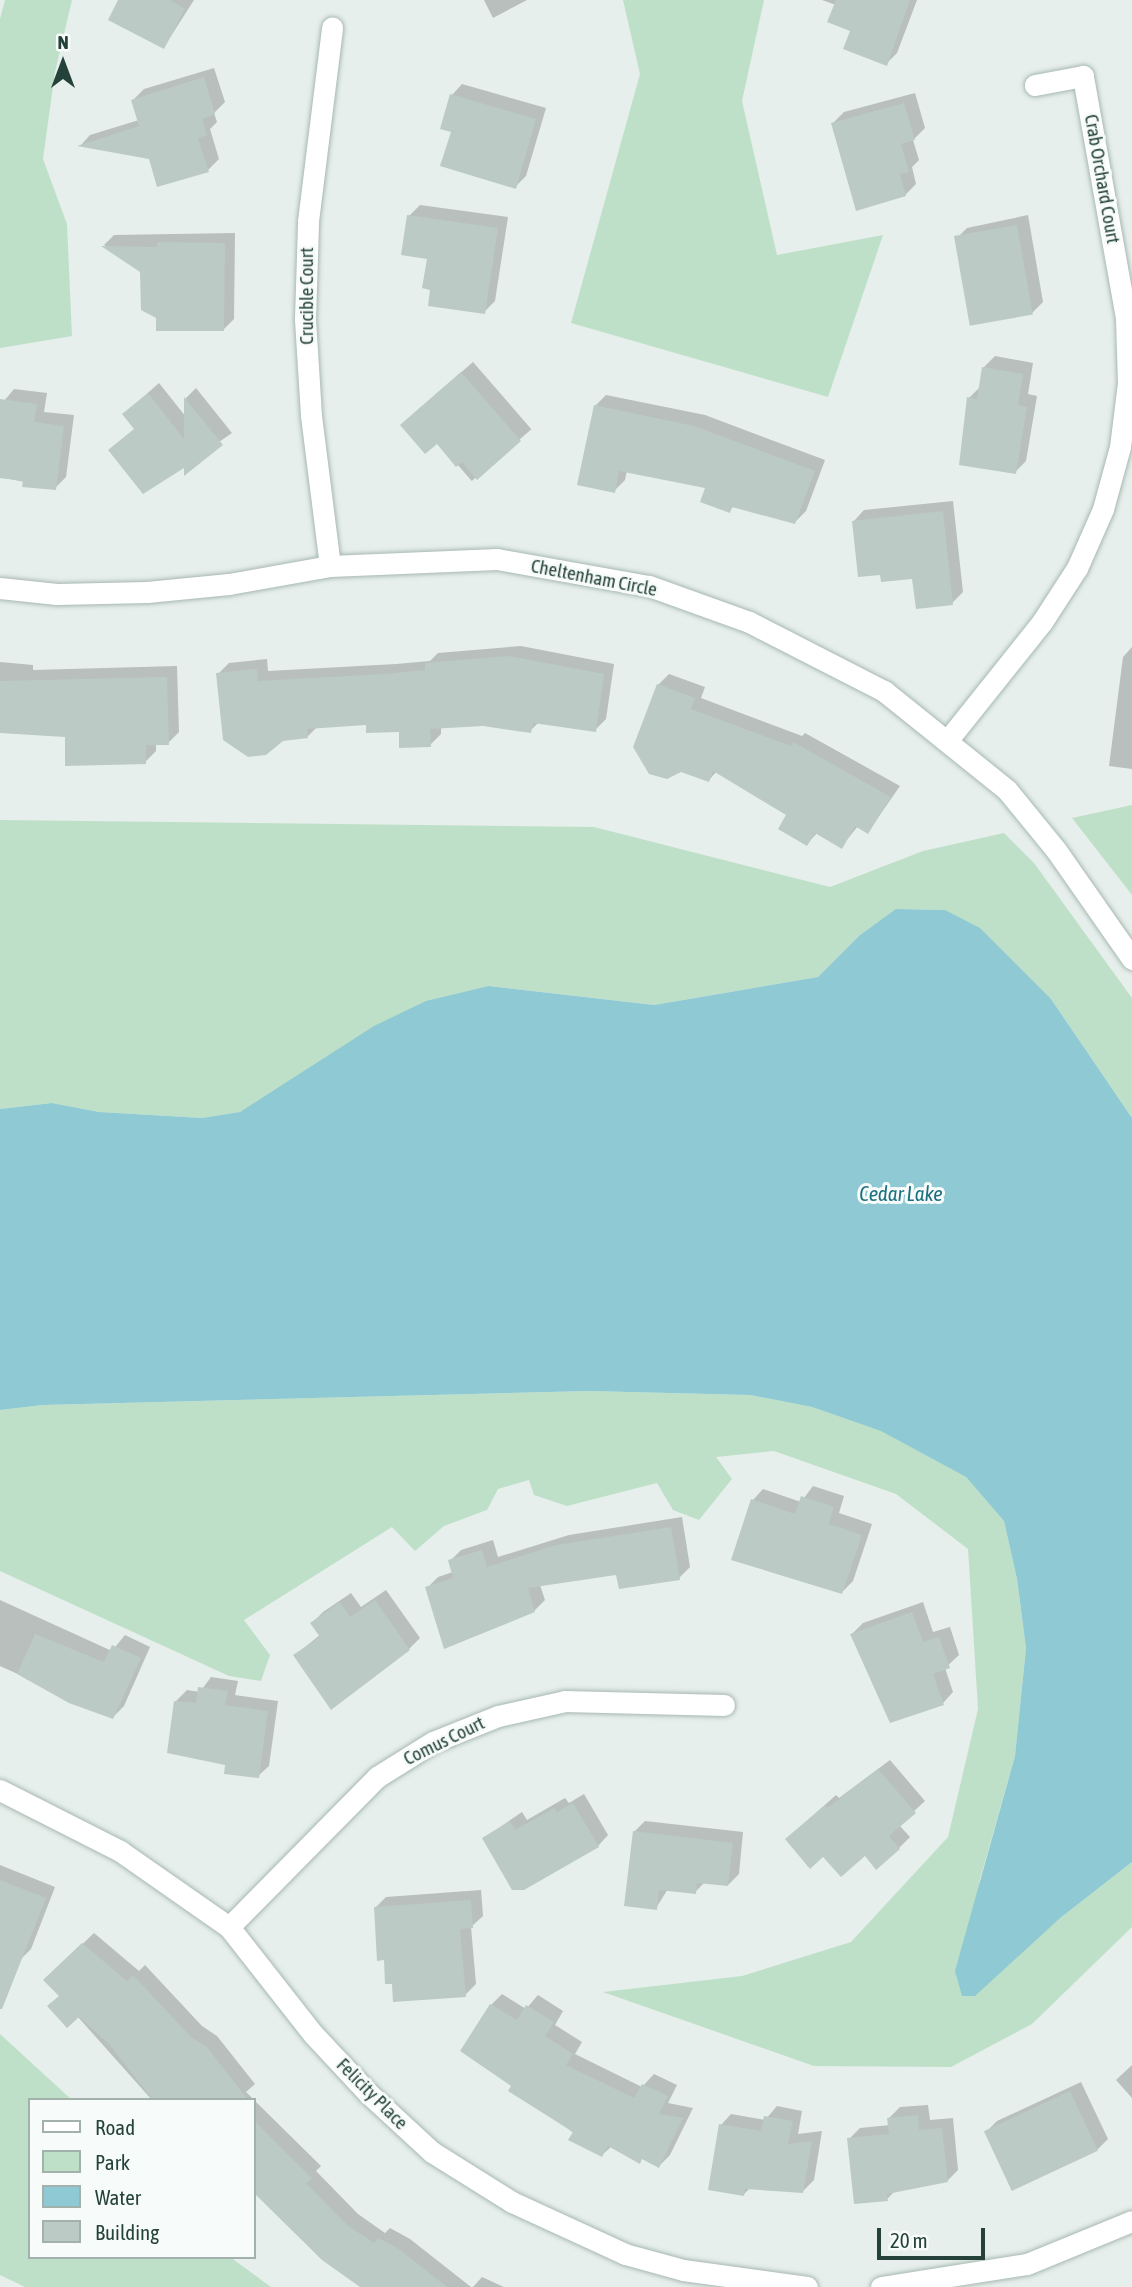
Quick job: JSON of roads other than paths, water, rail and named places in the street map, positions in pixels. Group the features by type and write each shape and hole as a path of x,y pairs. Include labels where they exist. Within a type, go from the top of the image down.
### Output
{"street":[{"name":"Crucible Court","path":"330,566 311,415 305,319 308,221 332,27"},
{"name":"Crab Orchard Court","path":"947,741 1042,622 1077,568 1103,509 1120,447 1128,383 1126,318 1083,76 1035,85"},
{"name":"Cheltenham Circle","path":"0,587 57,594 147,592 229,584 330,566 497,559 649,586 749,622 884,691 1007,790 1056,850 1132,959"},
{"name":"Comus Court","path":"229,1927 377,1777 433,1742 498,1716 565,1701 724,1705"},
{"name":"Felicity Place","path":"0,1790 120,1851 229,1927 286,1994 313,2034 368,2093 432,2152 500,2195 592,2243 625,2254 684,2270 807,2287"},
{"path":"881,2287 1027,2264 1130,2229"}],"water":[{"name":"Cedar Lake","path":"896,909 945,910 980,928 1051,999 1132,1118 1132,1862 1059,1919 975,1996 962,1996 955,1971 1015,1756 1026,1648 1017,1579 1004,1521 966,1477 881,1431 812,1407 750,1395 589,1391 43,1405 0,1410 0,1109 52,1103 99,1112 202,1118 240,1112 374,1026 426,1001 489,986 654,1005 818,977 860,935"}]}
